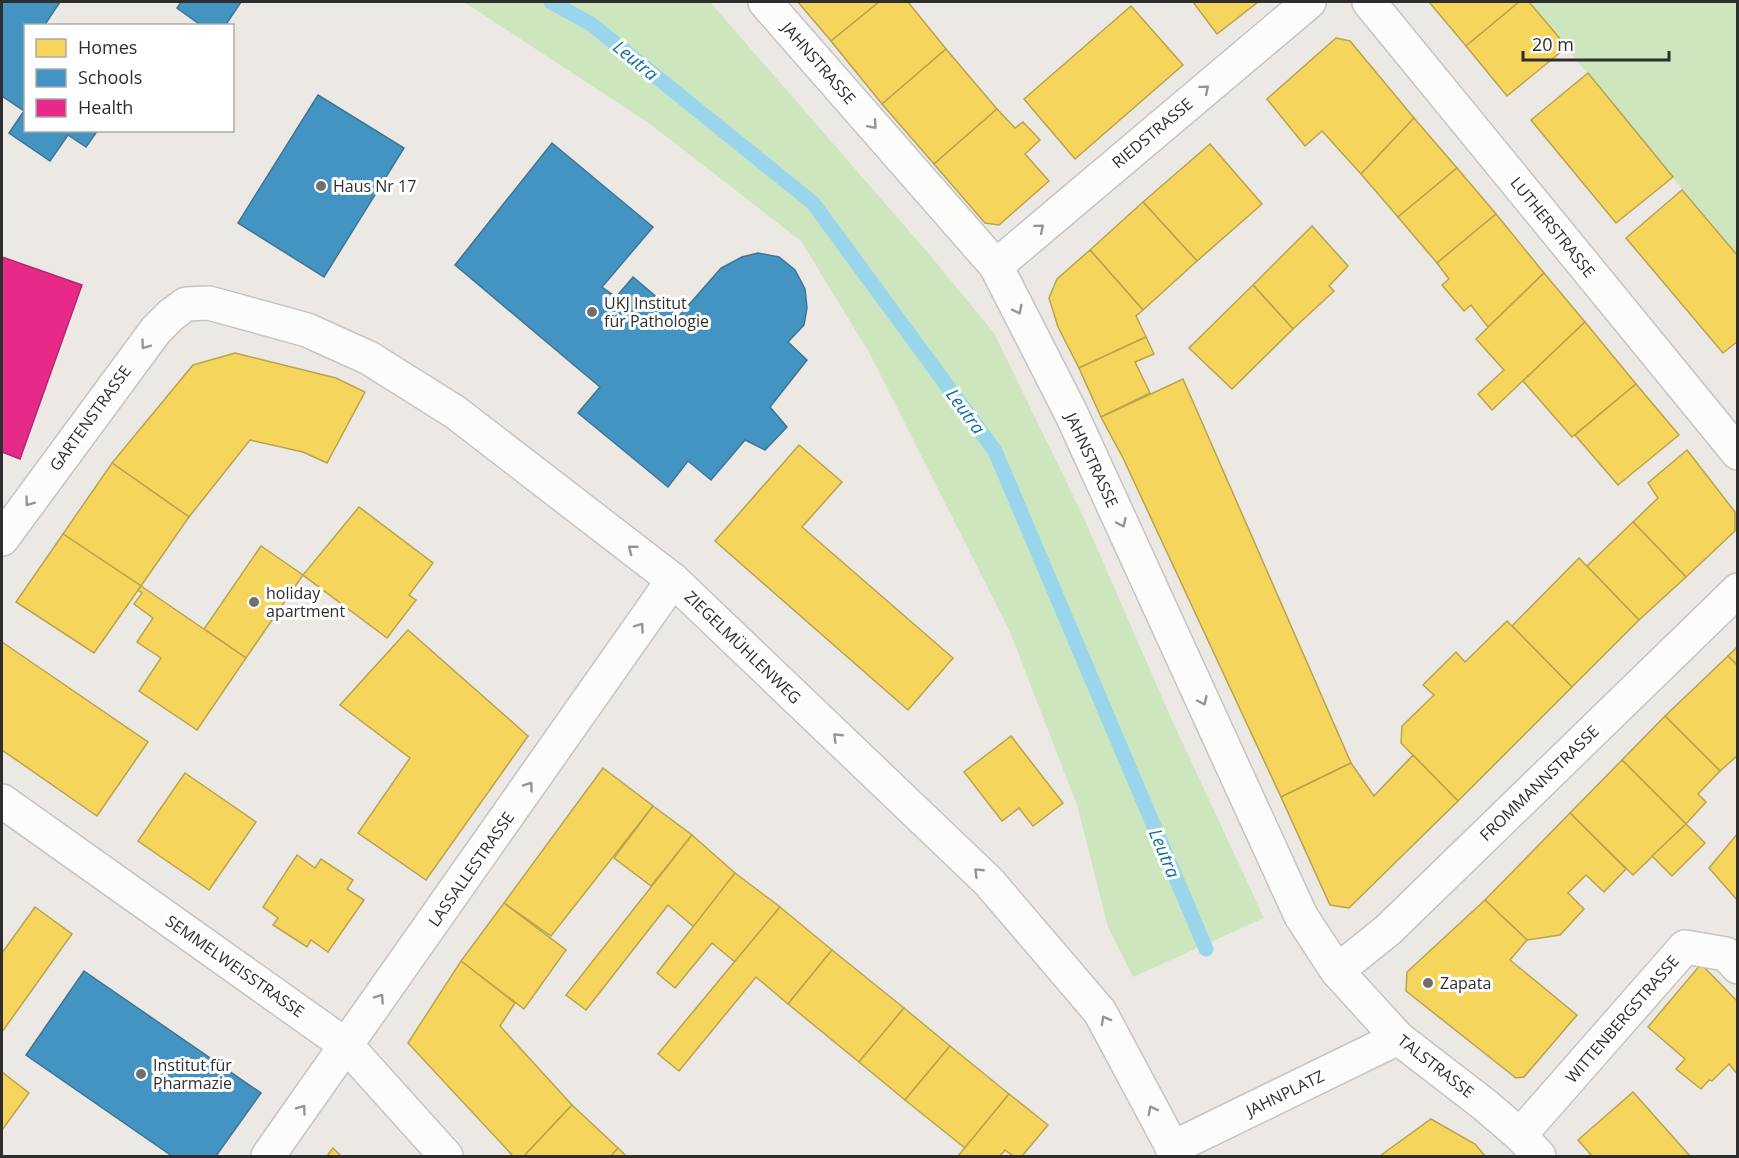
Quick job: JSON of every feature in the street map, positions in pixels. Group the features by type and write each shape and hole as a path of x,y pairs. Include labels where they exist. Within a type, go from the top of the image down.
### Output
{"street":[{"name":"JAHNSTRASSE","path":"765,2 996,266 1071,413 1301,916 1337,971"},
{"name":"RIEDSTRASSE","path":"996,266 1309,2"},
{"name":"LUTHERSTRASSE","path":"1369,2 1737,453"},
{"name":"ZIEGELMÜHLENWEG","path":"186,304 209,303 254,314 308,330 369,358 455,412 673,580 989,882 1100,1012 1175,1152"},
{"name":"GARTENSTRASSE","path":"2,539 156,330 186,304"},
{"name":"LASSALLESTRASSE","path":"268,1156 673,580"},
{"name":"FROMMANNSTRASSE","path":"1337,971 1388,930 1737,590"},
{"name":"SEMMELWEISSTRASSE","path":"2,801 347,1046 446,1156"},
{"name":"WITTENBERGSTRASSE","path":"1529,1146 1685,946 1726,954 1737,967"},
{"name":"TALSTRASSE","path":"1337,971 1398,1038 1485,1105 1529,1146"},
{"name":"JAHNPLATZ","path":"1175,1152 1398,1038"}],"green space":[{"path":"464,2 710,2 929,254 994,333 1083,516 1171,718 1264,918 1133,977 1108,927 1077,805 1010,632 870,354 801,241 650,124"},
{"path":"1529,2 1737,2 1737,256"}],"building: Homes":[{"path":"798,2 879,2 831,41"},
{"path":"879,2 908,2 946,49 882,104 831,41"},
{"path":"1193,2 1258,2 1217,34"},
{"path":"1429,2 1519,2 1466,46"},
{"path":"1519,2 1529,2 1567,47 1507,96 1466,46"},
{"path":"1131,6 1183,65 1075,159 1024,99"},
{"path":"1336,38 1350,41 1414,118 1361,174 1322,131 1305,146 1267,99"},
{"path":"946,49 997,109 934,164 882,104"},
{"path":"1588,73 1673,177 1616,223 1531,120"},
{"path":"997,109 1015,128 1023,122 1040,140 1025,154 1049,181 999,225 985,223 934,164"},
{"path":"1414,118 1457,168 1398,217 1361,174"},
{"path":"1210,144 1262,204 1197,261 1143,202"},
{"path":"1457,168 1496,214 1437,263 1398,217"},
{"path":"1682,190 1738,256 1738,341 1723,353 1626,238"},
{"path":"1143,202 1197,261 1143,310 1090,250"},
{"path":"1496,214 1544,273 1488,327 1471,305 1464,311 1442,285 1449,279 1437,263"},
{"path":"1312,226 1348,266 1329,286 1334,291 1293,329 1253,285"},
{"path":"1090,250 1143,310 1136,316 1146,337 1079,368 1058,327 1049,298 1057,279"},
{"path":"1544,273 1585,322 1492,410 1478,394 1504,370 1476,339"},
{"path":"1253,285 1293,329 1232,389 1189,348"},
{"path":"1585,322 1636,384 1572,437 1523,381"},
{"path":"1146,337 1154,354 1135,362 1150,393 1101,417 1079,368"},
{"path":"235,353 336,378 365,392 327,463 303,452 250,440 189,517 112,463 193,365"},
{"path":"1183,379 1351,763 1281,797 1123,458 1101,417"},
{"path":"1636,384 1679,435 1618,485 1575,435"},
{"path":"799,445 842,482 802,527 953,658 908,710 715,541"},
{"path":"1687,450 1735,512 1735,531 1686,577 1633,522 1658,498 1648,483"},
{"path":"112,463 189,517 141,586 63,534"},
{"path":"359,507 433,563 409,595 416,600 387,638 303,575"},
{"path":"1633,522 1686,577 1639,620 1587,566"},
{"path":"63,534 141,586 94,653 16,602"},
{"name":"holiday apartment","path":"261,546 303,575 246,658 204,629"},
{"path":"1579,558 1639,620 1572,687 1512,626"},
{"path":"141,586 246,658 197,730 139,691 161,658 137,642 153,618 134,604 142,593 138,590"},
{"path":"1507,621 1572,687 1458,801 1401,743 1402,726 1434,695 1423,685 1456,652 1465,662"},
{"path":"408,630 528,736 426,880 358,833 410,758 340,705"},
{"path":"2,642 148,742 97,816 2,750"},
{"path":"1738,646 1738,666 1728,656"},
{"path":"1728,656 1738,666 1738,755 1720,771 1665,716"},
{"path":"1665,716 1720,771 1698,794 1706,802 1686,824 1622,760"},
{"path":"1011,736 1063,803 1033,826 1019,808 1002,821 964,772"},
{"path":"1413,755 1458,801 1349,908 1330,905 1281,797 1351,763 1374,796"},
{"path":"1622,760 1686,824 1633,875 1570,813"},
{"path":"603,768 653,806 551,936 504,903"},
{"path":"185,773 256,822 209,890 138,841"},
{"path":"653,806 692,835 651,886 614,858"},
{"path":"1570,813 1626,869 1604,892 1586,875 1568,893 1584,909 1560,935 1527,940 1485,900"},
{"path":"1686,824 1705,843 1672,876 1652,856"},
{"path":"1738,833 1738,901 1709,868"},
{"path":"692,835 735,873 694,927 668,905 586,1010 566,995"},
{"path":"297,855 315,868 321,859 353,880 347,889 364,900 328,952 311,940 307,947 273,925 278,918 263,907"},
{"path":"735,873 780,907 735,962 712,943 675,988 657,973"},
{"path":"1485,900 1527,940 1510,960 1577,1015 1524,1077 1516,1078 1406,991 1407,972"},
{"path":"504,903 566,950 524,1009 461,961"},
{"path":"35,907 72,934 2,1032 2,953"},
{"path":"780,907 832,950 788,1004 756,977 679,1071 658,1054"},
{"path":"832,950 904,1008 859,1062 788,1004"},
{"path":"461,961 515,1003 500,1026 572,1105 524,1156 513,1156 408,1043"},
{"path":"1701,964 1738,1002 1738,1075 1729,1064 1701,1089 1676,1069 1685,1059 1648,1027"},
{"path":"904,1008 950,1046 905,1100 859,1062"},
{"path":"950,1046 1009,1094 965,1148 905,1100"},
{"path":"2,1072 29,1093 2,1130"},
{"path":"1633,1092 1690,1156 1592,1156 1578,1140"},
{"path":"1009,1094 1048,1125 1022,1156 1013,1156 1005,1150 1000,1156 958,1156"},
{"path":"572,1105 618,1148 611,1156 524,1156"},
{"path":"1431,1119 1475,1144 1485,1156 1380,1156"},
{"path":"333,1148 341,1156 327,1156"},
{"path":"618,1148 626,1156 611,1156"}],"building: Schools":[{"path":"2,2 60,2 45,24 24,24 24,111 2,96"},
{"path":"181,2 241,2 226,24 199,24 177,8"},
{"name":"Haus Nr 17","path":"318,95 404,148 324,277 238,223"},
{"path":"24,111 24,132 97,132 86,147 68,135 50,161 9,133"},
{"name":"UKJ Institut für Pathologie","path":"552,143 653,227 602,287 616,297 633,277 679,316 721,268 742,257 758,253 779,257 795,270 805,289 807,308 804,325 788,342 807,360 770,407 787,427 765,450 745,440 711,480 688,461 668,487 578,413 600,387 455,265"},
{"path":"84,971 261,1093 216,1156 172,1156 26,1055"}],"building: Health":[{"path":"2,257 82,285 20,459 2,452"}],"waterway":[{"name":"Leutra","path":"551,2 591,24 813,203 995,451 1206,949"}],"place":[{"name":"Haus Nr 17","path":"321,186"},
{"name":"UKJ Institut für Pathologie","path":"592,312"},
{"name":"holiday apartment","path":"254,602"},
{"name":"Zapata","path":"1428,983"},
{"name":"Institut für Pharmazie","path":"141,1074"}]}
